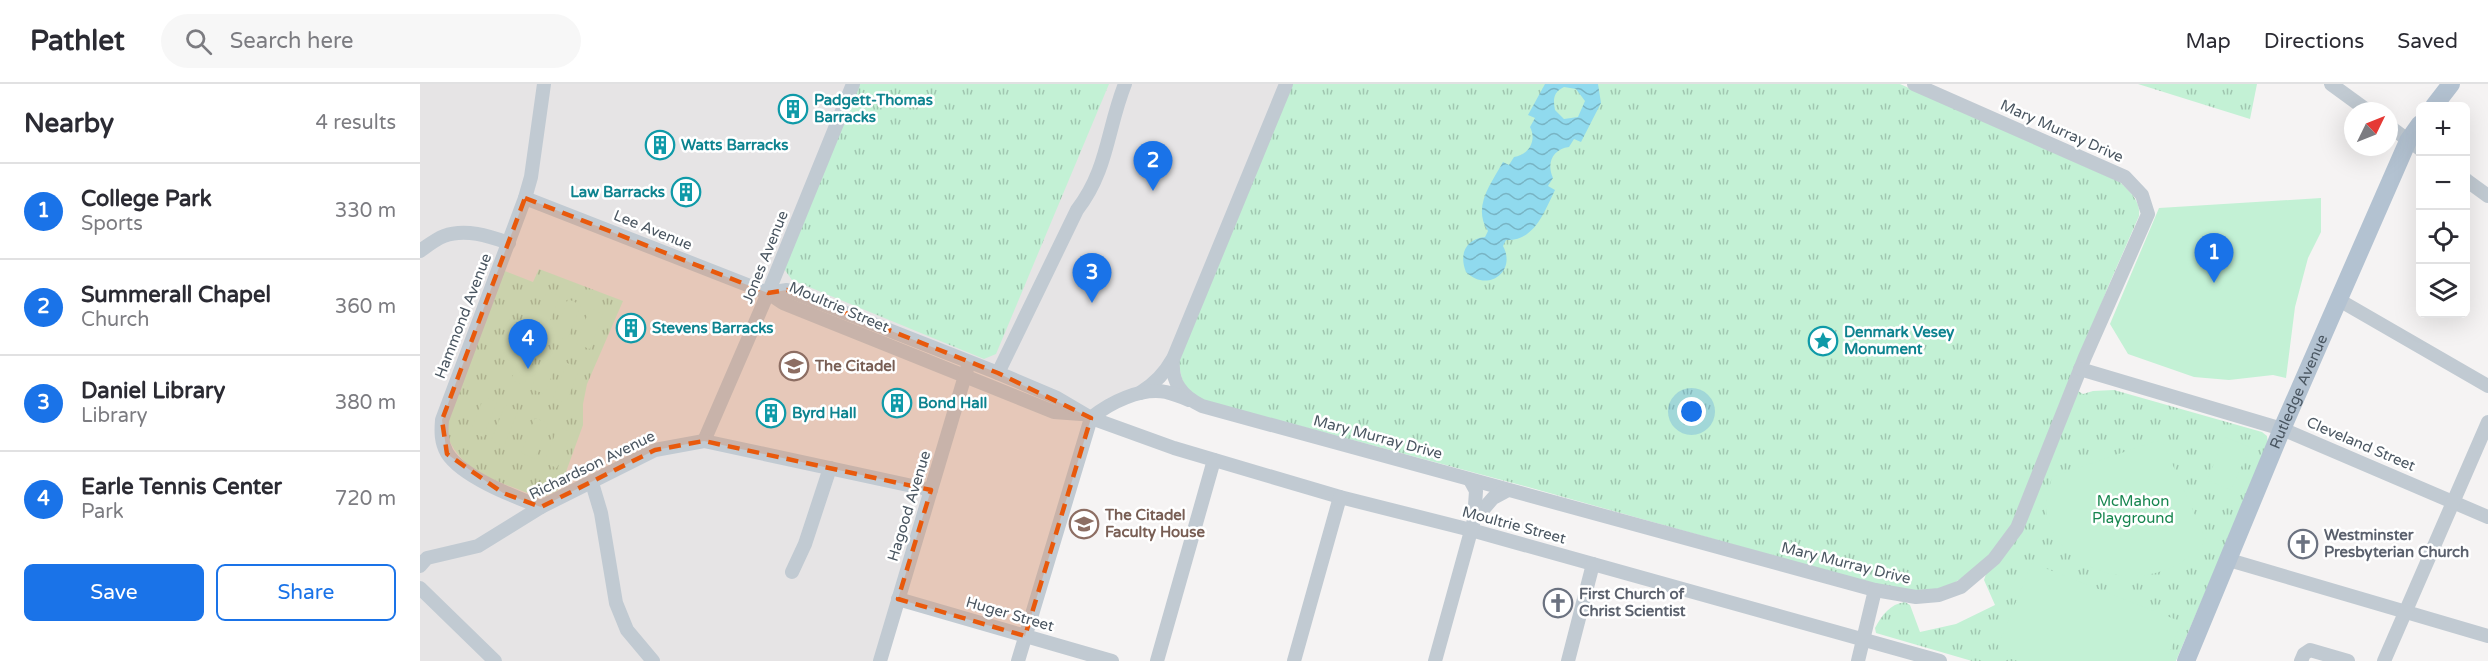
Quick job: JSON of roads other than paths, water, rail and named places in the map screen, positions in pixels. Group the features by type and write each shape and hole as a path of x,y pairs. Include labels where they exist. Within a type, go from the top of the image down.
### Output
{"main road":[{"path":"2437,102 2451,84"},
{"name":"Rutledge Avenue","path":"2186,661 2282,429 2339,300 2414,145"}],"street":[{"name":"Hammond Avenue","path":"541,507 503,493 467,470 447,454 441,438 442,420 525,198 531,177 544,84"},
{"name":"Jones Avenue","path":"704,441 768,294 853,84"},
{"path":"998,373 1077,210 1089,194 1099,174 1107,149 1115,107 1125,84"},
{"path":"1018,661 1087,416 1114,401 1138,394 1152,386 1165,373 1173,359 1286,84"},
{"name":"Mary Murray Drive","path":"1138,394 1164,392 1191,400 1202,406 1506,491 1875,590 1916,597 1939,595 1961,587 1994,559 2017,528 2080,369 2148,214 2142,195 2125,177 1914,84"},
{"path":"2331,84 2356,102"},
{"path":"2398,133 2414,145"},
{"path":"2470,183 2488,196"},
{"name":"Lee Avenue","path":"525,198 768,294"},
{"path":"420,251 444,236 463,233 484,235 508,243"},
{"name":"Moultrie Street","path":"768,294 786,290 998,373 1057,398 1087,416 1174,448 1340,497 1473,525 1593,564 1940,661"},
{"name":"Moultrie Street","path":"768,294 783,303 1054,412 1087,416"},
{"path":"2339,300 2488,386"},
{"path":"1173,359 1172,372 1175,383 1191,400"},
{"name":"Hagood Avenue","path":"880,661 969,362"},
{"name":"Cleveland Street","path":"2080,369 2282,429 2488,517"},
{"path":"2385,661 2488,422"},
{"name":"Richardson Avenue","path":"420,566 427,558 478,546 541,507 655,450 704,441 931,490"},
{"path":"1157,661 1214,460"},
{"path":"792,572 805,544 830,468"},
{"path":"1435,661 1473,525 1476,490 1470,480"},
{"path":"592,483 616,603 627,630 653,661"},
{"path":"1473,525 1493,498 1506,491"},
{"path":"1293,661 1340,497"},
{"path":"2229,560 2488,636"},
{"path":"1568,661 1593,564"},
{"path":"420,588 495,661"},
{"path":"1858,661 1875,590"},
{"name":"Huger Street","path":"898,599 1112,661"},
{"path":"2301,661 2304,654 2310,650 2348,661"}],"water":[{"path":"1545,84 1598,84 1601,103 1581,142 1574,139 1569,147 1563,148 1552,158 1550,167 1553,178 1548,186 1555,190 1537,224 1524,236 1506,240 1503,246 1506,264 1498,277 1491,280 1474,278 1466,272 1464,266 1465,249 1468,244 1478,238 1485,237 1488,231 1482,213 1483,204 1489,187 1503,162 1509,165 1514,157 1528,150 1532,142 1530,127 1535,118 1528,115","holes":["1564,87 1576,89 1585,101 1578,117 1564,119 1555,110 1555,97"]}],"place":[{"name":"Padgett-Thomas Barracks","path":"793,109"},
{"name":"Watts Barracks","path":"660,145"},
{"name":"Summerall Chapel","path":"1153,191"},
{"name":"Law Barracks","path":"686,192"},
{"name":"College Park","path":"2214,283"},
{"name":"Daniel Library","path":"1092,303"},
{"name":"Stevens Barracks","path":"631,328"},
{"name":"Denmark Vesey Monument","path":"1823,341"},
{"name":"The Citadel","path":"794,366"},
{"name":"Earle Tennis Center","path":"528,369"},
{"name":"Bond Hall","path":"897,403"},
{"name":"Byrd Hall","path":"771,413"},
{"name":"The Citadel Faculty House","path":"1084,524"},
{"name":"Westminster Presbyterian Church","path":"2303,544"},
{"name":"First Church of Christ Scientist","path":"1558,603"}],"park label":[{"name":"McMahon Playground","path":"2133,510"}]}
